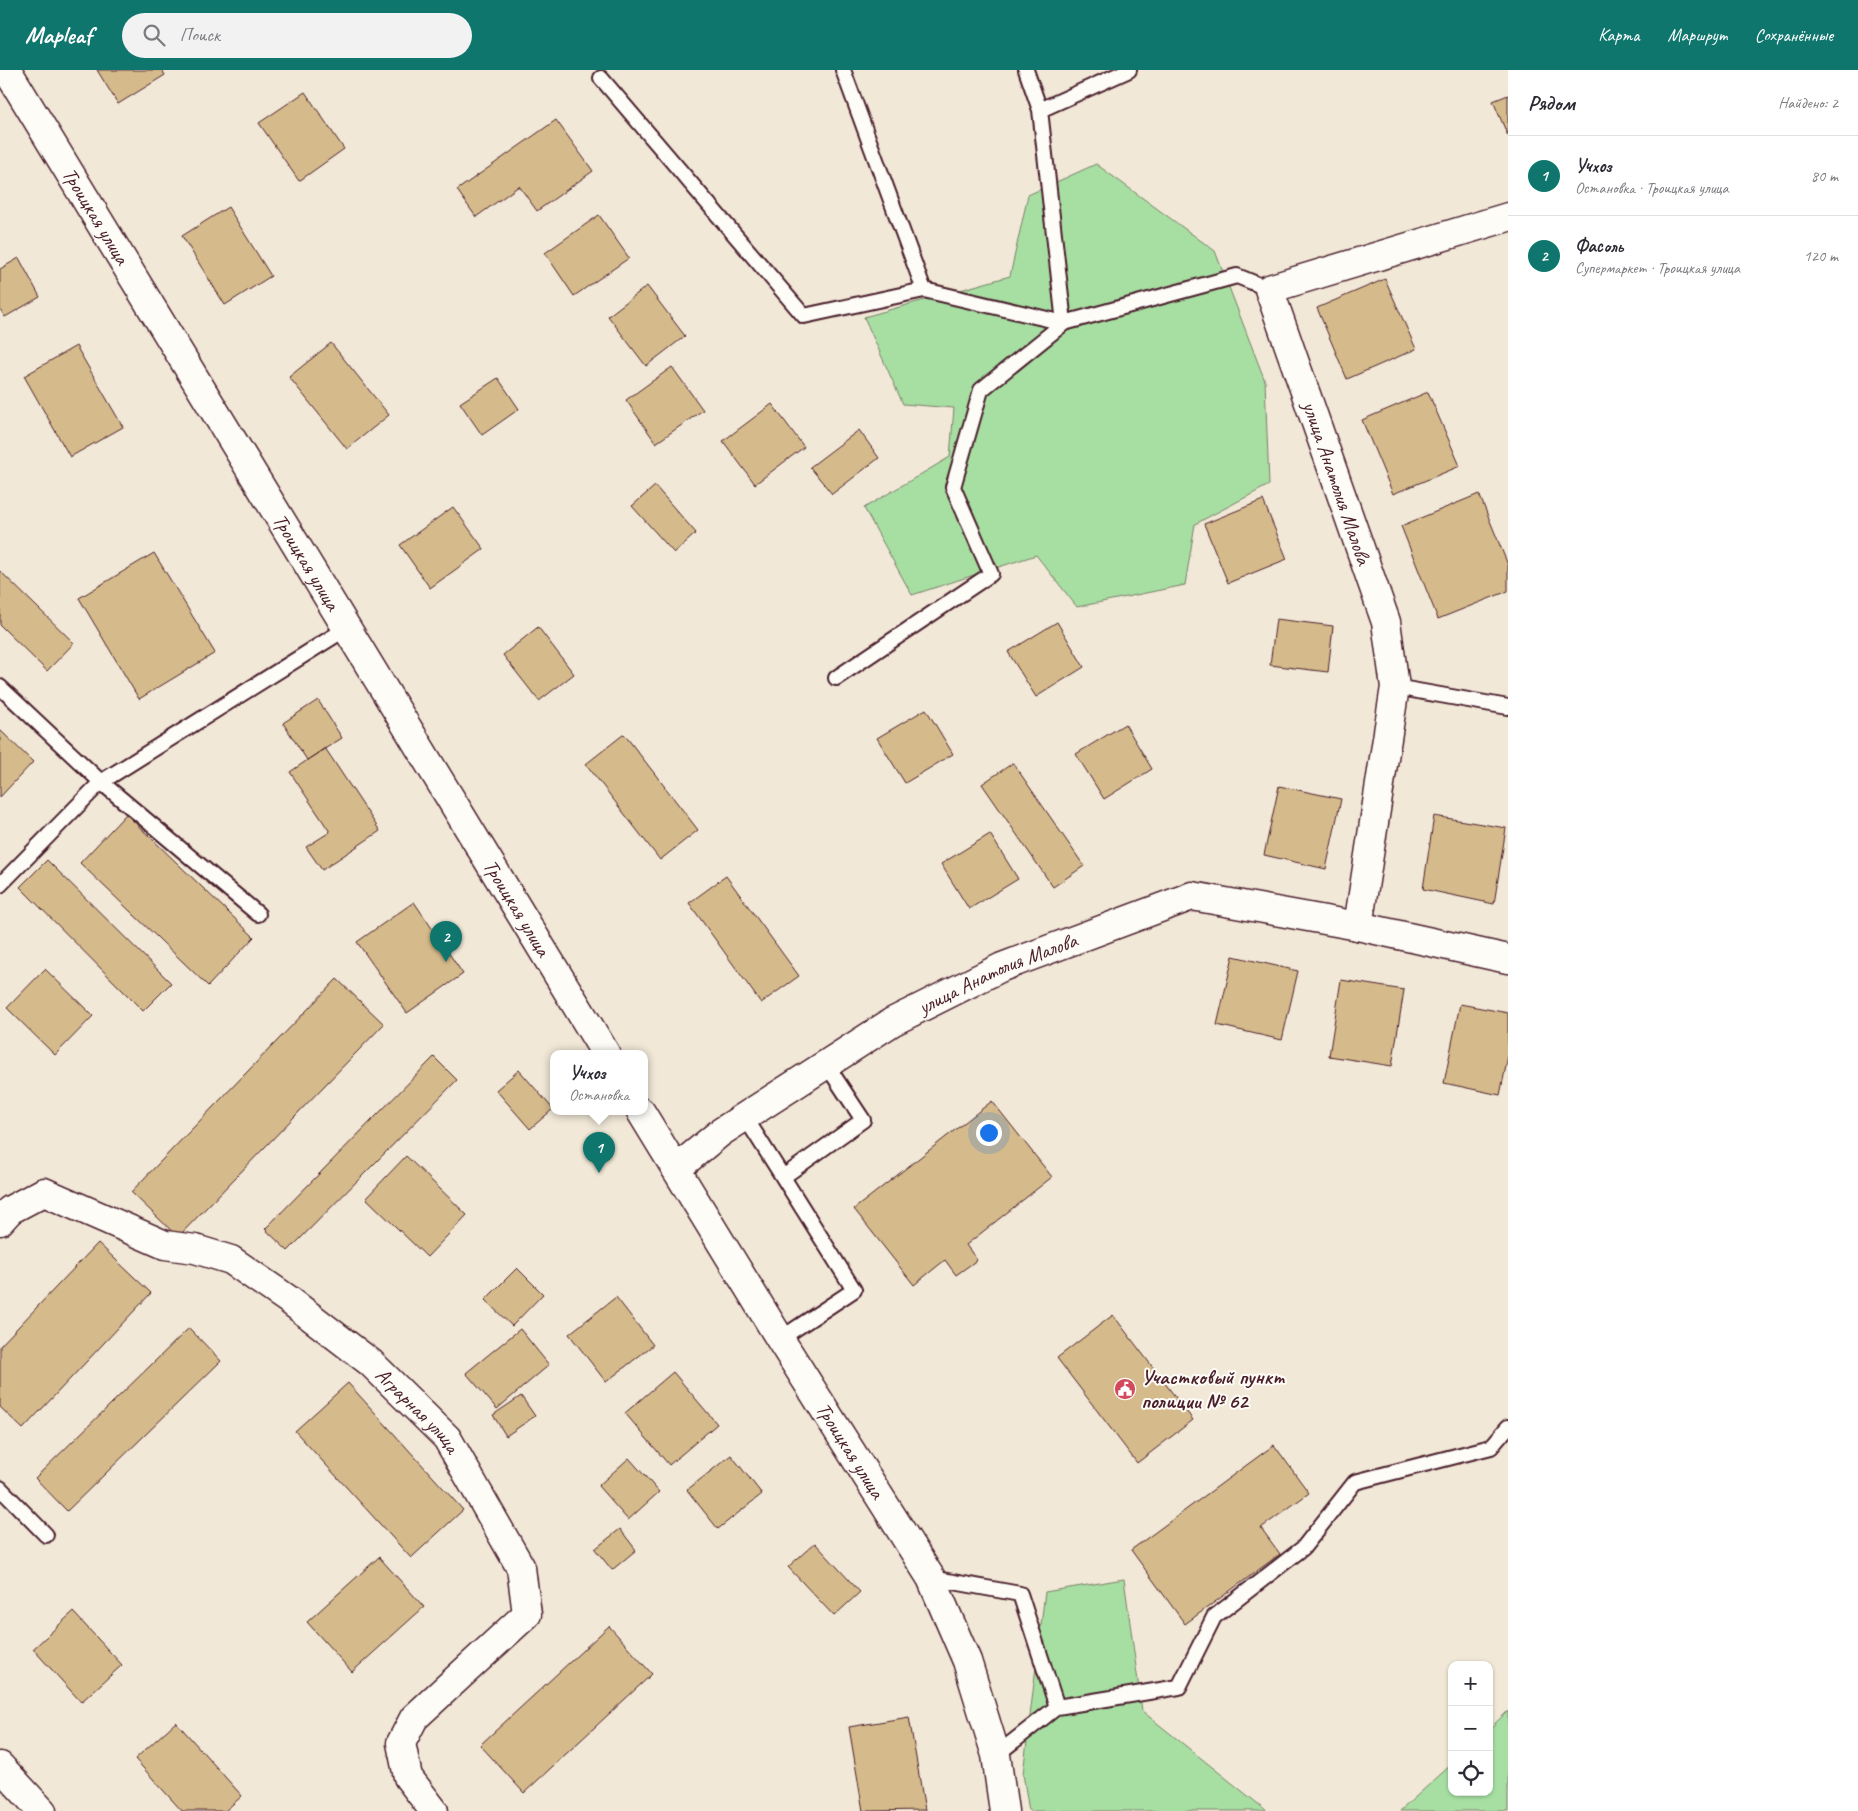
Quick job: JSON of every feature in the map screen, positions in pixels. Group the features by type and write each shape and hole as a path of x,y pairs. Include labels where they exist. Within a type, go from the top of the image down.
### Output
{"street":[{"name":"Троицкая улица","path":"7,70 604,1050"},
{"path":"1269,290 1508,217"},
{"name":"улица Анатолия Малова","path":"1269,290 1386,622 1395,687 1358,926"},
{"name":"улица Анатолия Малова","path":"676,1169 721,1132 892,1022 1002,967 1192,896 1358,926 1508,960"},
{"name":"Троицкая улица","path":"643,1115 780,1339 931,1578 967,1661 996,1755 1004,1811"},
{"name":"Аграрная улица","path":"0,1221 10,1210 44,1192 165,1245 195,1249 232,1260 289,1300 370,1363 446,1438 521,1568 527,1614 414,1718 401,1743 408,1777 434,1811"},
{"path":"0,1766 42,1811"}],"lane":[{"path":"843,70 924,290"},
{"path":"1026,70 1040,110 1064,322"},
{"path":"1040,110 1129,70"},
{"path":"601,78 804,316 924,290 1064,322"},
{"path":"836,678 991,574 953,486 981,390 1064,322 1237,276 1269,290"},
{"path":"0,885 101,782 347,628"},
{"path":"0,687 101,782 258,914"},
{"path":"1395,687 1508,707"},
{"path":"783,1177 863,1120 826,1064"},
{"path":"745,1117 854,1290 780,1339"},
{"path":"996,1755 1057,1706 1179,1687 1214,1617 1303,1548 1355,1482 1491,1446 1508,1427"},
{"path":"0,1488 46,1535"},
{"path":"931,1578 1020,1594 1057,1706"}],"green space":[{"path":"1096,164 1215,251 1265,381 1269,485 1195,524 1185,585 1077,607 1036,555 912,595 864,508 950,457 954,408 903,404 864,317 1010,276 1028,195"},
{"path":"1124,1579 1142,1711 1267,1811 1029,1811 1023,1774 1045,1592"},
{"path":"1508,1711 1508,1811 1400,1811 1448,1768 1448,1796 1493,1796 1493,1725"}],"building":[{"path":"97,70 162,70 165,75 118,104"},
{"path":"305,92 344,149 299,181 259,123"},
{"path":"1508,95 1508,136 1493,101"},
{"path":"556,120 593,171 537,211 519,186 476,217 457,190"},
{"path":"228,207 271,276 225,305 182,236"},
{"path":"599,215 629,258 574,296 545,253"},
{"path":"19,258 40,297 5,317 0,309 0,269"},
{"path":"1385,279 1416,349 1347,379 1317,308"},
{"path":"647,286 685,336 646,366 608,316"},
{"path":"331,343 389,415 347,449 289,377"},
{"path":"76,346 123,427 70,457 24,376"},
{"path":"672,367 703,410 656,443 626,400"},
{"path":"498,378 519,409 482,435 460,403"},
{"path":"1428,392 1460,466 1393,494 1362,420"},
{"path":"772,404 804,447 755,484 723,441"},
{"path":"859,430 879,458 832,494 810,467"},
{"path":"655,486 696,533 674,553 632,506"},
{"path":"1479,494 1508,565 1508,591 1438,619 1401,526"},
{"path":"1263,500 1287,559 1228,583 1204,524"},
{"path":"453,507 484,549 430,588 400,545"},
{"path":"154,553 215,653 139,699 79,598"},
{"path":"0,571 74,643 47,671 0,625"},
{"path":"1276,619 1333,626 1328,672 1270,665"},
{"path":"1057,622 1084,667 1036,697 1008,652"},
{"path":"538,627 574,674 539,701 503,655"},
{"path":"318,700 342,738 307,760 283,723"},
{"path":"926,709 953,754 905,783 877,738"},
{"path":"1125,724 1152,769 1104,799 1076,754"},
{"path":"0,730 33,762 0,797"},
{"path":"624,734 698,830 660,860 586,764"},
{"path":"325,748 380,831 322,870 306,847 330,832 290,772"},
{"path":"1013,763 1084,866 1053,887 982,784"},
{"path":"1279,786 1341,799 1326,869 1264,855"},
{"path":"126,814 254,937 208,986 80,863"},
{"path":"1434,816 1506,828 1494,904 1423,889"},
{"path":"990,834 1018,879 969,909 941,864"},
{"path":"47,860 171,983 143,1011 20,887"},
{"path":"726,876 799,976 761,1003 689,903"},
{"path":"414,902 463,974 407,1013 357,942"},
{"path":"1233,956 1298,971 1282,1040 1217,1025"},
{"path":"45,969 93,1016 55,1055 7,1008"},
{"path":"337,979 384,1024 178,1237 131,1192"},
{"path":"1341,980 1404,990 1392,1066 1329,1056"},
{"path":"1460,1004 1508,1013 1508,1056 1500,1095 1444,1083"},
{"path":"434,1057 457,1080 288,1251 265,1229"},
{"path":"519,1070 550,1106 550,1112 530,1129 496,1090"},
{"path":"992,1101 1052,1177 966,1245 977,1260 956,1275 945,1260 914,1285 854,1209"},
{"path":"406,1156 467,1215 427,1257 366,1198"},
{"path":"98,1243 151,1293 23,1429 0,1407 0,1346"},
{"path":"517,1268 543,1294 512,1326 485,1300"},
{"path":"616,1297 653,1345 606,1382 569,1334"},
{"name":"Участковый пункт полиции № 62","path":"1113,1315 1193,1420 1137,1463 1057,1358"},
{"path":"189,1328 221,1361 67,1511 35,1478"},
{"path":"520,1329 549,1365 497,1409 466,1373"},
{"path":"673,1372 717,1424 669,1465 625,1413"},
{"path":"348,1383 463,1510 411,1558 295,1431"},
{"path":"521,1396 535,1416 506,1436 493,1415"},
{"path":"1274,1445 1309,1493 1261,1528 1280,1554 1185,1624 1131,1550"},
{"path":"731,1455 762,1494 718,1529 687,1490"},
{"path":"629,1458 659,1492 628,1520 598,1486"},
{"path":"620,1529 636,1550 612,1570 595,1549"},
{"path":"815,1543 860,1592 834,1616 788,1567"},
{"path":"379,1557 424,1607 352,1672 307,1622"},
{"path":"73,1612 122,1665 81,1702 33,1649"},
{"path":"609,1626 652,1674 524,1793 480,1745"},
{"path":"909,1717 925,1810 863,1811 849,1727"},
{"path":"176,1722 242,1796 225,1811 182,1811 135,1759"}],"place":[{"name":"Фасоль","path":"446,962"},
{"name":"Учхоз","path":"599,1173"},
{"name":"Участковый пункт полиции № 62","path":"1125,1389"}]}
